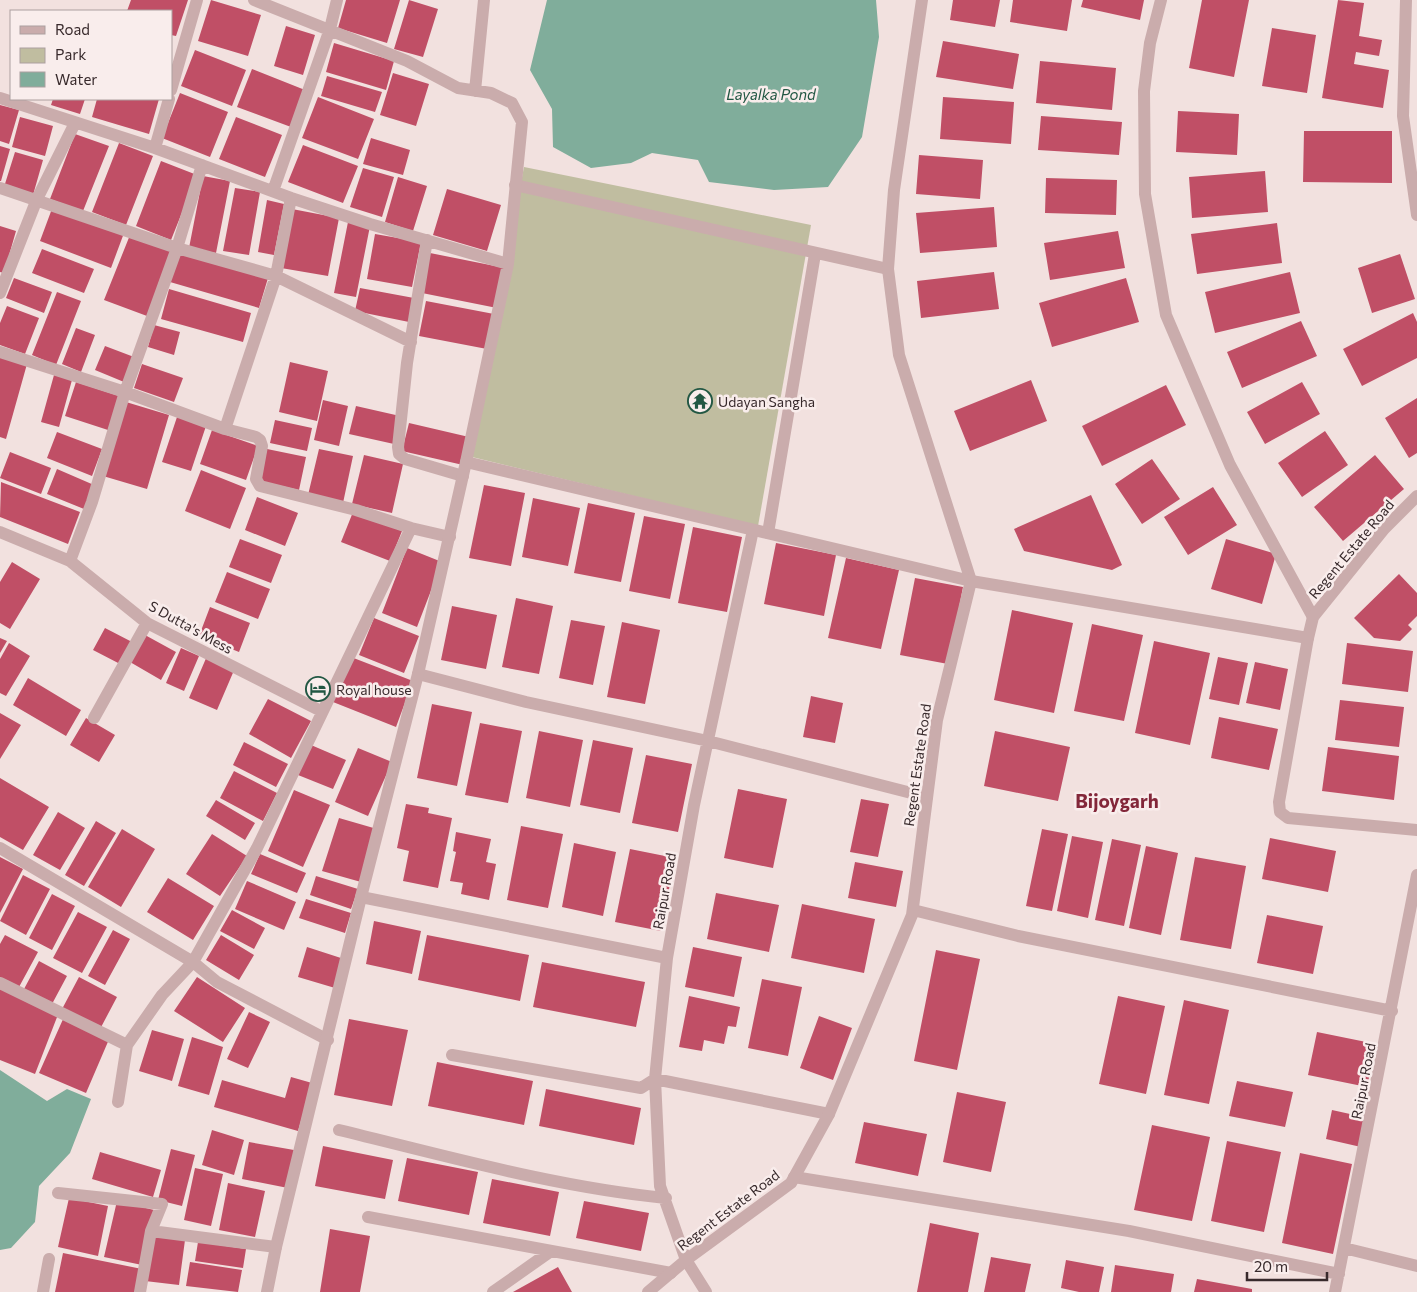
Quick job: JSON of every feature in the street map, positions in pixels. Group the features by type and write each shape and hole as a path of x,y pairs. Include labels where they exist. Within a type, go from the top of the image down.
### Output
{"street":[{"path":"172,87 197,0"},
{"path":"254,0 406,61 458,88 491,93 512,103 522,122 508,264 450,537 418,674 361,897 328,1040 276,1247 267,1292"},
{"path":"273,191 330,29 337,0"},
{"path":"475,90 484,0"},
{"path":"922,0 894,190 888,269 899,355 971,581"},
{"path":"1160,0 1150,43 1144,91 1145,194 1166,315 1230,465 1313,617"},
{"path":"1406,0 1403,116 1417,215"},
{"path":"0,98 155,148 291,198 508,264"},
{"path":"155,148 169,100"},
{"path":"0,293 37,199 75,123"},
{"path":"70,561 92,502 125,392 177,248 202,165"},
{"path":"515,185 888,269"},
{"path":"0,188 177,248 276,276 411,342"},
{"path":"225,429 276,276 291,198"},
{"path":"427,240 398,438 399,454 405,459 463,476"},
{"path":"768,533 815,254"},
{"path":"0,352 125,392 260,440 262,446 256,480 260,486 356,510 411,528 450,537"},
{"path":"466,462 971,581 1308,638"},
{"name":"Regent Estate Road","path":"1417,496 1384,529 1313,617 1279,802 1280,812 1288,818 1417,830"},
{"path":"118,1102 127,1045 162,995 193,962 257,848 321,711 411,528"},
{"name":"Raipur Road","path":"706,1292 686,1260 666,1198 660,1186 655,1079 667,958 708,741 753,530"},
{"name":"S Dutta's Mess","path":"0,532 70,561 147,623 321,711"},
{"name":"Regent Estate Road","path":"648,1292 686,1260 791,1183 829,1114 913,910 937,720 971,581"},
{"path":"94,718 147,623"},
{"path":"418,674 526,702 708,741 927,797"},
{"path":"0,848 193,962 217,982 328,1040"},
{"name":"Raipur Road","path":"1335,1292 1392,1011 1417,875"},
{"path":"361,897 667,958"},
{"path":"913,910 1018,936 1392,1011"},
{"path":"0,983 127,1045"},
{"path":"452,1055 641,1088 655,1079 829,1114"},
{"path":"339,1130 535,1178 618,1193 666,1198"},
{"path":"794,1177 1129,1231 1339,1274"},
{"path":"58,1193 162,1204 151,1231 140,1292"},
{"path":"368,1217 671,1273"},
{"path":"151,1231 276,1247"},
{"path":"1344,1248 1417,1266"},
{"path":"493,1292 551,1251"},
{"path":"43,1292 49,1259"}],"green space":[{"path":"524,167 811,225 758,526 468,456"}],"water":[{"name":"Layalka Pond","path":"547,0 876,0 879,37 862,137 828,187 774,190 709,182 698,160 652,153 631,163 591,168 553,147 552,109 530,70"},
{"path":"0,1070 47,1101 67,1089 91,1099 70,1153 39,1186 35,1222 11,1248 0,1250"}],"building":[{"path":"131,0 188,0 176,36 172,35 172,10 127,10"},
{"path":"211,0 261,15 248,56 198,41"},
{"path":"346,0 400,0 387,43 338,28"},
{"path":"409,0 438,9 423,57 394,49"},
{"path":"953,0 1000,0 995,27 950,20"},
{"path":"1013,0 1072,0 1067,31 1010,22"},
{"path":"1083,0 1144,0 1140,20 1081,7"},
{"path":"1202,0 1249,0 1234,77 1189,68"},
{"path":"1338,0 1364,3 1359,36 1382,40 1379,56 1356,52 1354,64 1389,70 1383,108 1322,98"},
{"path":"286,26 315,35 303,75 274,66"},
{"path":"1272,28 1316,35 1307,93 1262,86"},
{"path":"943,41 1019,54 1013,89 936,77"},
{"path":"334,43 394,61 386,90 326,72"},
{"path":"195,50 246,70 232,106 181,86"},
{"path":"1040,61 1116,68 1112,110 1036,103"},
{"path":"252,69 305,90 291,127 237,107"},
{"path":"393,73 429,84 416,126 380,115"},
{"path":"327,76 382,92 375,112 321,96"},
{"path":"180,93 228,112 210,157 162,138"},
{"path":"318,97 374,119 358,159 302,138"},
{"path":"943,97 1014,102 1011,144 940,139"},
{"path":"53,100 85,100 80,114 51,105"},
{"path":"97,100 159,100 149,134 92,117"},
{"path":"0,105 19,110 9,144 0,141"},
{"path":"1178,111 1239,114 1237,155 1176,152"},
{"path":"1041,116 1122,122 1119,155 1038,150"},
{"path":"20,117 53,126 45,156 12,147"},
{"path":"236,117 282,135 265,177 219,159"},
{"path":"1304,131 1392,131 1392,183 1303,182"},
{"path":"75,134 109,146 83,211 50,199"},
{"path":"371,138 410,150 403,175 363,164"},
{"path":"119,143 153,156 126,225 92,212"},
{"path":"303,145 358,166 343,203 288,182"},
{"path":"0,146 10,149 1,181 0,181"},
{"path":"15,152 43,160 33,195 4,187"},
{"path":"919,155 983,160 980,199 916,194"},
{"path":"161,161 197,175 171,240 136,226"},
{"path":"363,168 394,177 382,217 350,207"},
{"path":"1265,171 1268,212 1192,218 1189,177"},
{"path":"203,176 230,181 216,253 189,248"},
{"path":"398,177 427,186 413,231 385,222"},
{"path":"1046,178 1117,180 1116,215 1045,213"},
{"path":"235,188 260,192 249,255 223,251"},
{"path":"447,189 501,205 487,251 433,235"},
{"path":"267,200 284,204 274,255 258,252"},
{"path":"53,206 124,233 111,268 40,241"},
{"path":"994,207 997,247 920,253 916,213"},
{"path":"292,209 339,218 328,276 281,268"},
{"path":"348,222 370,226 356,297 334,293"},
{"path":"1277,223 1282,263 1197,274 1191,234"},
{"path":"0,226 16,231 4,273 0,272"},
{"path":"1118,231 1125,268 1050,280 1044,243"},
{"path":"375,234 421,242 412,287 367,279"},
{"path":"130,235 173,252 147,316 104,300"},
{"path":"42,249 94,269 84,293 32,273"},
{"path":"179,252 268,278 259,308 170,282"},
{"path":"430,253 505,268 497,308 422,293"},
{"path":"1400,254 1415,299 1372,313 1358,268"},
{"path":"994,272 999,309 921,318 917,281"},
{"path":"1290,272 1300,313 1215,333 1205,292"},
{"path":"14,278 52,292 44,313 6,298"},
{"path":"1126,278 1139,322 1052,347 1039,303"},
{"path":"360,288 414,298 409,322 355,311"},
{"path":"169,289 251,313 243,342 161,319"},
{"path":"57,292 81,301 56,365 32,355"},
{"path":"426,301 494,314 487,349 419,336"},
{"path":"7,306 39,318 25,354 0,345 0,323"},
{"path":"1413,313 1417,322 1417,358 1362,386 1343,349"},
{"path":"1301,321 1317,356 1242,388 1227,352"},
{"path":"154,325 180,332 174,355 148,347"},
{"path":"76,328 95,335 81,372 62,364"},
{"path":"105,346 134,357 124,382 95,370"},
{"path":"0,357 27,364 6,439 0,437"},
{"path":"290,362 328,371 317,421 279,412"},
{"path":"142,364 183,378 174,402 134,388"},
{"path":"54,375 72,380 59,427 41,422"},
{"path":"1031,380 1047,421 970,451 954,411"},
{"path":"76,382 119,396 108,430 65,416"},
{"path":"1302,382 1320,414 1265,444 1247,412"},
{"path":"1166,385 1186,425 1102,466 1082,426"},
{"path":"1417,398 1417,453 1409,458 1385,418"},
{"path":"323,400 348,406 339,446 314,440"},
{"path":"126,402 169,415 147,489 103,476"},
{"path":"356,406 400,416 394,444 349,434"},
{"path":"177,417 206,426 191,471 162,462"},
{"path":"275,420 312,428 307,451 270,443"},
{"path":"409,423 469,437 463,465 402,451"},
{"path":"212,430 258,446 246,480 200,464"},
{"path":"1325,431 1348,465 1302,497 1278,463"},
{"path":"57,432 102,449 92,476 47,458"},
{"path":"267,449 306,457 299,490 260,481"},
{"path":"319,449 353,456 343,503 308,495"},
{"path":"10,452 51,468 41,494 0,478"},
{"path":"364,455 403,464 392,513 352,504"},
{"path":"1375,455 1404,489 1343,541 1314,507"},
{"path":"1152,459 1180,499 1142,524 1115,484"},
{"path":"57,469 94,485 84,509 47,494"},
{"path":"201,470 246,488 230,529 185,511"},
{"path":"1,482 80,512 68,544 0,517"},
{"path":"484,485 525,493 511,566 469,558"},
{"path":"1213,487 1237,525 1188,555 1164,517"},
{"path":"1091,495 1122,565 1112,570 1024,551 1014,529"},
{"path":"257,497 298,513 285,546 245,530"},
{"path":"533,498 580,508 568,566 522,557"},
{"path":"588,503 635,513 621,582 574,573"},
{"path":"353,512 402,531 390,561 341,542"},
{"path":"644,516 685,524 670,599 629,591"},
{"path":"693,527 742,537 727,612 678,603"},
{"path":"240,539 282,555 271,583 229,567"},
{"path":"1226,539 1276,554 1262,604 1211,589"},
{"path":"776,543 836,555 824,616 764,604"},
{"path":"407,548 442,562 417,627 382,613"},
{"path":"846,558 899,570 881,649 828,638"},
{"path":"12,562 40,579 10,629 0,623 0,582"},
{"path":"227,572 270,589 258,619 215,602"},
{"path":"1399,574 1417,593 1417,616 1408,625 1412,629 1400,641 1374,638 1354,618"},
{"path":"915,578 963,587 948,664 900,655"},
{"path":"516,598 553,606 539,674 502,667"},
{"path":"452,606 497,615 486,669 441,660"},
{"path":"210,607 250,623 239,652 199,636"},
{"path":"1012,610 1073,623 1054,713 994,700"},
{"path":"374,618 419,636 404,673 359,655"},
{"path":"571,620 605,626 593,685 559,678"},
{"path":"622,622 660,630 645,704 607,697"},
{"path":"1092,624 1143,635 1124,721 1074,711"},
{"path":"105,628 134,643 122,665 93,650"},
{"path":"145,635 176,652 161,680 130,662"},
{"path":"0,638 7,641 0,653"},
{"path":"1154,641 1210,653 1190,745 1135,733"},
{"path":"9,643 30,656 6,696 0,693 0,659"},
{"path":"1347,643 1413,651 1408,692 1342,684"},
{"path":"181,648 199,656 184,691 166,683"},
{"path":"207,656 235,668 217,710 189,698"},
{"path":"351,657 413,681 396,727 333,702"},
{"path":"1218,657 1248,663 1239,705 1209,699"},
{"path":"1255,662 1288,669 1280,710 1246,703"},
{"path":"28,678 81,710 66,736 13,705"},
{"path":"811,696 843,703 835,743 803,737"},
{"path":"268,699 311,721 291,758 249,734"},
{"path":"1340,700 1404,707 1399,747 1335,740"},
{"path":"432,704 472,712 457,786 417,778"},
{"path":"0,713 21,725 0,759"},
{"path":"1219,717 1278,729 1269,770 1211,758"},
{"path":"86,718 115,735 99,762 70,745"},
{"path":"480,723 522,731 508,803 465,795"},
{"path":"539,731 583,740 570,807 526,798"},
{"path":"995,731 1070,747 1058,801 984,786"},
{"path":"593,740 633,748 620,813 580,805"},
{"path":"244,742 288,764 276,787 233,765"},
{"path":"311,745 346,760 333,789 298,775"},
{"path":"1328,747 1399,756 1394,800 1322,791"},
{"path":"358,748 392,762 368,816 335,802"},
{"path":"646,755 692,764 678,832 632,823"},
{"path":"234,771 277,793 263,821 220,798"},
{"path":"0,778 49,807 23,850 0,837"},
{"path":"738,789 787,799 773,868 724,858"},
{"path":"294,790 330,805 303,867 268,851"},
{"path":"861,799 889,804 878,857 850,852"},
{"path":"216,800 255,823 245,840 206,816"},
{"path":"406,804 429,808 428,813 452,818 438,888 403,881 409,851 397,848"},
{"path":"58,812 85,828 60,870 33,855"},
{"path":"339,818 377,829 361,882 322,871"},
{"path":"96,821 116,833 84,886 65,875"},
{"path":"521,826 563,834 548,908 507,900"},
{"path":"122,829 155,849 121,907 88,887"},
{"path":"1042,829 1068,834 1052,911 1026,906"},
{"path":"456,832 491,839 486,862 496,864 489,900 461,894 463,883 450,881 456,852 453,851"},
{"path":"212,834 247,856 220,896 186,874"},
{"path":"1072,836 1103,842 1088,918 1057,911"},
{"path":"1270,838 1336,851 1328,892 1262,879"},
{"path":"1112,839 1141,845 1124,926 1095,920"},
{"path":"574,843 616,852 603,916 562,907"},
{"path":"1146,846 1178,853 1161,935 1129,928"},
{"path":"630,849 675,858 661,931 615,922"},
{"path":"260,854 306,873 297,893 251,874"},
{"path":"0,857 23,869 0,913"},
{"path":"1195,857 1246,866 1231,949 1180,940"},
{"path":"855,862 903,871 896,907 848,898"},
{"path":"23,875 50,889 26,935 0,921"},
{"path":"316,876 358,889 351,909 310,895"},
{"path":"168,878 214,906 193,940 147,912"},
{"path":"247,881 296,902 284,930 235,909"},
{"path":"716,893 779,905 769,952 707,939"},
{"path":"52,894 75,906 52,950 29,938"},
{"path":"306,899 351,913 345,933 299,918"},
{"path":"802,904 875,919 864,973 791,958"},
{"path":"232,910 265,928 254,949 220,931"},
{"path":"78,912 107,927 82,973 53,958"},
{"path":"1267,915 1323,926 1313,974 1257,963"},
{"path":"374,921 421,931 412,974 366,964"},
{"path":"113,930 130,939 105,985 88,976"},
{"path":"5,935 38,952 19,987 0,977 0,944"},
{"path":"221,935 254,955 239,980 206,960"},
{"path":"427,935 529,955 520,1001 418,980"},
{"path":"307,947 344,959 335,988 298,977"},
{"path":"693,947 742,957 734,997 685,987"},
{"path":"936,950 980,959 957,1070 914,1061"},
{"path":"39,961 67,976 52,1004 24,989"},
{"path":"542,962 645,982 636,1027 533,1007"},
{"path":"79,977 117,997 99,1031 61,1011"},
{"path":"197,977 245,1008 223,1042 174,1011"},
{"path":"762,979 802,987 788,1056 748,1048"},
{"path":"0,989 59,1012 35,1074 0,1060"},
{"path":"689,996 740,1007 736,1027 728,1026 724,1044 704,1040 702,1051 679,1047"},
{"path":"1118,996 1165,1006 1146,1094 1099,1084"},
{"path":"1184,1000 1229,1010 1209,1104 1164,1095"},
{"path":"249,1012 270,1022 248,1068 227,1059"},
{"path":"819,1016 852,1028 833,1080 800,1068"},
{"path":"64,1017 110,1037 86,1093 39,1073"},
{"path":"349,1019 408,1030 392,1106 334,1095"},
{"path":"152,1030 184,1039 172,1081 139,1071"},
{"path":"1317,1032 1376,1044 1367,1087 1308,1075"},
{"path":"192,1037 223,1047 209,1095 178,1086"},
{"path":"437,1062 533,1081 524,1125 428,1106"},
{"path":"291,1077 312,1083 298,1131 214,1107 222,1080 285,1098"},
{"path":"1237,1081 1293,1092 1285,1127 1229,1116"},
{"path":"546,1089 641,1108 634,1145 539,1126"},
{"path":"957,1092 1006,1102 991,1172 943,1162"},
{"path":"1332,1110 1368,1118 1361,1147 1326,1139"},
{"path":"864,1122 927,1134 918,1176 855,1163"},
{"path":"1152,1125 1210,1137 1192,1221 1134,1210"},
{"path":"212,1130 244,1140 234,1175 202,1165"},
{"path":"1227,1141 1281,1152 1264,1232 1211,1221"},
{"path":"249,1142 294,1150 288,1188 242,1179"},
{"path":"323,1146 393,1160 385,1199 315,1186"},
{"path":"171,1149 195,1155 182,1206 158,1200"},
{"path":"100,1152 161,1170 153,1197 92,1179"},
{"path":"1300,1153 1352,1164 1333,1254 1282,1243"},
{"path":"407,1158 478,1172 469,1215 398,1201"},
{"path":"195,1168 223,1174 211,1226 184,1220"},
{"path":"492,1179 559,1192 550,1236 483,1223"},
{"path":"228,1183 265,1191 255,1237 219,1230"},
{"path":"69,1198 108,1206 98,1256 58,1247"},
{"path":"117,1201 154,1210 142,1265 104,1257"},
{"path":"584,1201 649,1213 641,1251 576,1238"},
{"path":"930,1223 979,1233 968,1292 917,1292"},
{"path":"330,1229 370,1236 360,1292 320,1292"},
{"path":"150,1235 185,1240 179,1285 145,1281"},
{"path":"198,1242 246,1249 243,1268 195,1261"},
{"path":"63,1253 142,1269 137,1292 55,1292"},
{"path":"991,1257 1031,1264 1025,1292 984,1292"},
{"path":"1066,1260 1104,1267 1099,1292 1079,1292 1061,1288"},
{"path":"190,1262 242,1270 238,1292 186,1286"},
{"path":"1115,1265 1174,1274 1171,1292 1111,1292"},
{"path":"558,1267 572,1292 513,1292"},
{"path":"1197,1279 1252,1289 1252,1292 1194,1292"}],"place":[{"name":"Udayan Sangha","path":"700,401"},
{"name":"Royal house","path":"318,689"}],"district":[{"name":"Bijoygarh","path":"1117,800"}]}
